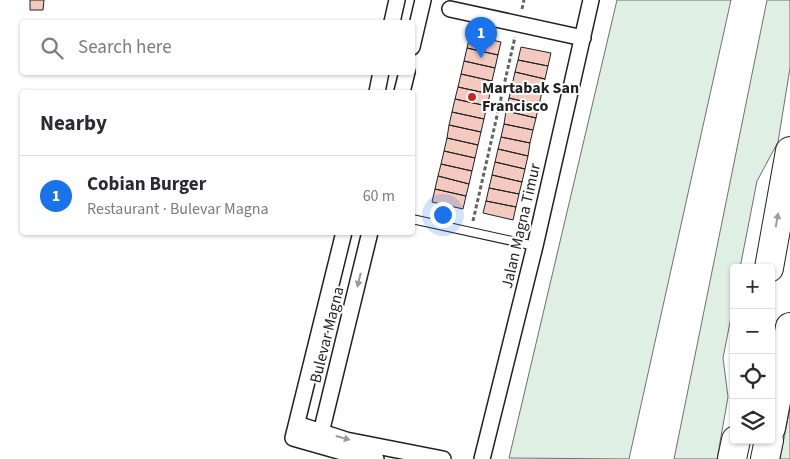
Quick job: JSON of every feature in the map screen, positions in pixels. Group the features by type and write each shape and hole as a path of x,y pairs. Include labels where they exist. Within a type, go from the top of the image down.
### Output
{"highway":[{"path":"770,264 790,151"},
{"path":"775,407 790,327"},
{"path":"732,459 735,444"},
{"path":"765,459 768,444"}],"street":[{"path":"392,20 397,0"},
{"path":"415,34 423,0"},
{"name":"Jalan Magna Timur","path":"482,459 535,246 591,0"},
{"path":"450,9 583,38"},
{"path":"376,90 380,75"},
{"path":"402,90 406,75"},
{"name":"Bulevar Magna","path":"343,235 295,431 320,439 369,235"},
{"path":"320,439 342,452 376,459"},
{"path":"320,439 346,440 443,459"}],"lane":[{"path":"415,220 535,246"}],"path":[{"path":"471,232 524,0"}],"green space":[{"path":"617,0 731,0 629,459 509,458"},
{"path":"767,0 790,0 790,68 778,142 757,181 741,264 730,264 730,322 723,358 728,397 717,459 674,459"},
{"path":"790,408 790,459 780,459"}],"building":[{"path":"30,0 44,0 43,10 30,10"},
{"path":"470,35 501,42 498,55 467,48"},
{"path":"521,47 551,53 548,66 518,60"},
{"path":"467,48 498,55 495,68 464,61"},
{"path":"518,60 548,66 545,79 515,72"},
{"path":"464,61 495,68 492,81 461,74"},
{"path":"515,72 545,79 542,92 512,85"},
{"path":"461,74 492,81 490,94 458,87"},
{"path":"512,85 542,92 539,105 509,98"},
{"name":"Martabak San Francisco","path":"458,87 490,94 487,106 455,99"},
{"path":"509,98 539,105 536,118 506,111"},
{"path":"455,99 487,106 484,119 452,112"},
{"path":"506,111 536,118 533,130 504,124"},
{"path":"452,112 484,119 481,132 449,125"},
{"path":"504,124 533,130 530,143 501,137"},
{"path":"449,125 481,132 478,145 447,138"},
{"path":"501,137 530,143 528,156 498,149"},
{"path":"447,138 478,145 475,158 444,151"},
{"path":"498,149 528,156 525,169 495,162"},
{"path":"444,151 475,158 472,171 441,164"},
{"path":"495,162 525,169 522,182 492,175"},
{"path":"441,164 472,171 469,184 438,176"},
{"path":"492,175 522,182 519,194 489,188"},
{"path":"438,176 469,184 466,196 435,189"},
{"path":"489,188 519,194 516,207 486,201"},
{"path":"435,189 466,196 463,209 432,202"},
{"path":"486,201 516,207 513,220 483,213"}],"place":[{"name":"Cobian Burger","path":"481,58"},
{"name":"Martabak San Francisco","path":"472,97"}]}
